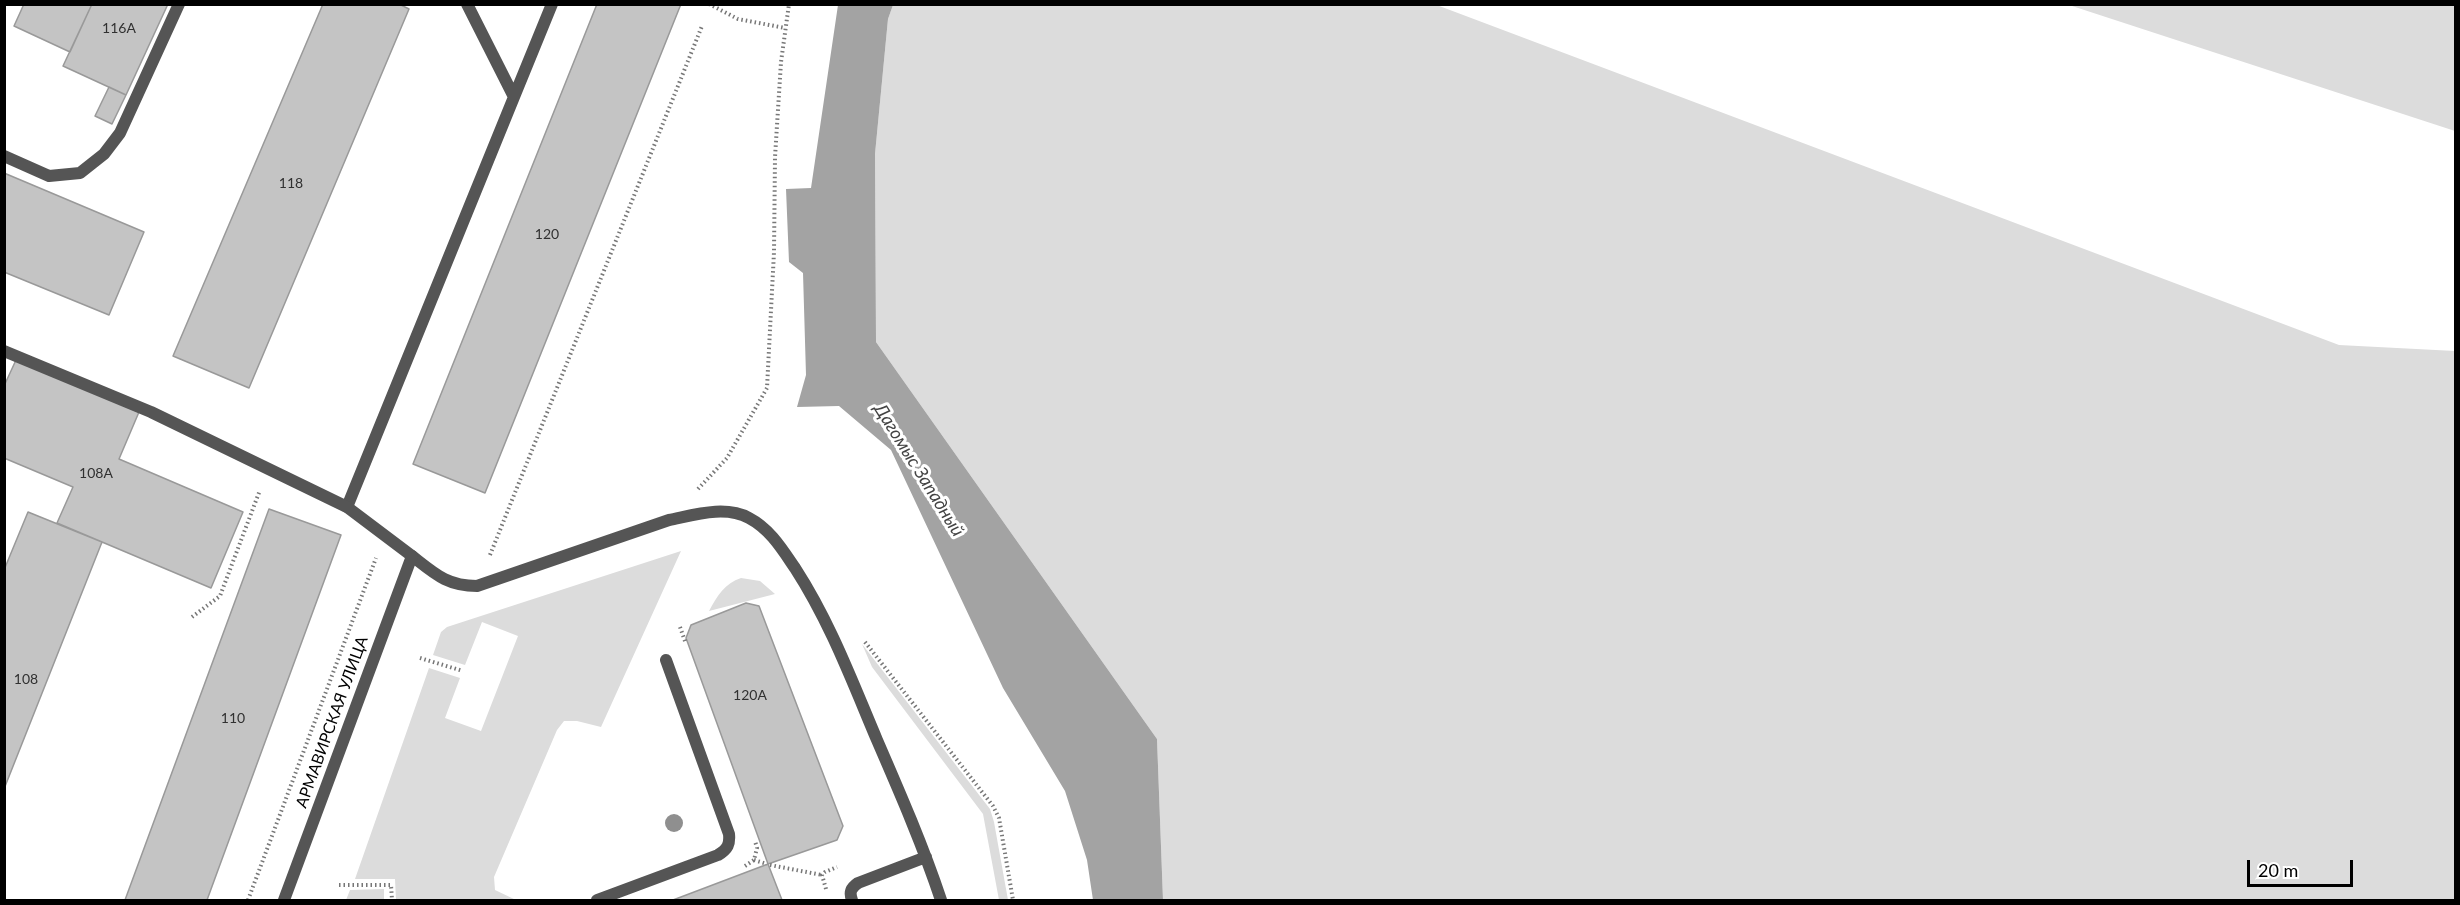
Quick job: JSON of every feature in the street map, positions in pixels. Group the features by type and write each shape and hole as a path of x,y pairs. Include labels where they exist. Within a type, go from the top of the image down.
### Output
{"street":[{"path":"4,156 49,176 80,173 104,154 120,133 179,4"},
{"path":"467,4 514,97"},
{"path":"347,507 552,4"},
{"path":"4,351 151,412 347,507 446,582 463,586 477,586 669,520 723,511 746,516 762,526 780,546 829,626 926,857 941,900"},
{"name":"АРМАВИРСКАЯ УЛИЦА","path":"284,900 412,556"},
{"path":"597,900 718,855 726,850 730,843 729,834 666,660"},
{"path":"852,900 850,893 852,887 858,883 926,857"}],"path":[{"path":"709,4 738,19 785,28"},
{"path":"669,520 727,458 767,388 774,252 775,157 781,62 789,4"},
{"path":"477,586 702,26"},
{"path":"192,617 220,596 268,469"},
{"path":"248,900 385,536"},
{"path":"861,638 993,806 999,818 1013,900"},
{"path":"420,658 463,672"},
{"path":"754,861 822,875 846,864"},
{"path":"822,875 826,890"},
{"path":"339,885 391,885 392,900"}],"shaded area":[{"path":"1434,4 2339,345 2455,351 2455,900 1163,900 1157,739 876,342 875,154 888,19 893,5"},
{"path":"2069,5 2455,5 2455,131"},
{"path":"681,551 601,727 577,721 564,721 557,730 494,877 495,890 516,900 396,900 395,879 355,879 429,668 460,678 445,718 481,731 518,636 482,622 465,665 433,655 441,632 447,627"},
{"path":"741,578 760,581 775,594 709,611 722,591 730,583"},
{"path":"862,644 990,809 1008,900 999,900 983,814 872,667"},
{"path":"384,889 384,900 346,900 350,890"}],"water":[{"name":"Дагомыс Западный","path":"838,5 893,5 888,19 875,154 876,342 1157,739 1163,900 1093,900 1087,860 1065,791 1003,688 891,450 839,406 797,407 806,375 803,273 789,262 786,189 811,188"}],"building":[{"path":"24,4 92,4 70,52 14,26"},
{"path":"92,4 168,4 126,95 63,66"},
{"path":"323,4 399,4 409,9 249,388 173,356"},
{"path":"597,4 681,4 485,493 413,464"},
{"path":"109,87 126,95 112,124 95,116"},
{"path":"4,173 144,232 109,315 4,272"},
{"path":"16,360 139,412 119,459 243,512 211,588 57,523 73,487 4,458 4,386"},
{"path":"269,509 341,535 207,900 125,900"},
{"path":"28,512 102,542 4,789 4,570"},
{"path":"746,603 759,606 843,826 837,840 768,864 686,638 691,625"},
{"path":"768,864 782,900 673,900"}]}
